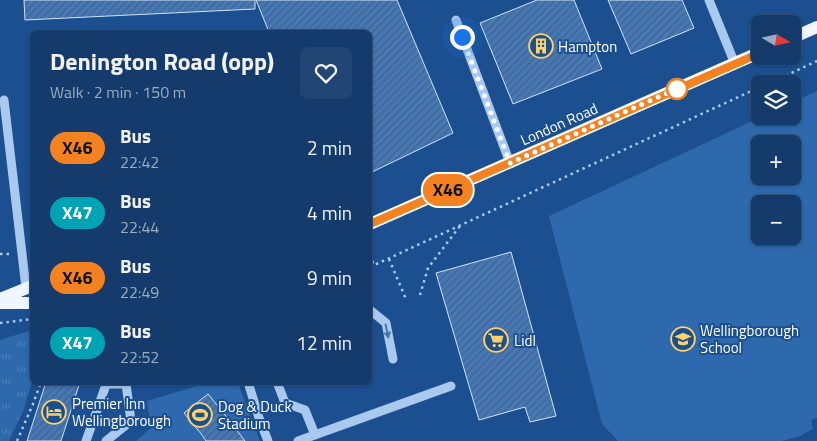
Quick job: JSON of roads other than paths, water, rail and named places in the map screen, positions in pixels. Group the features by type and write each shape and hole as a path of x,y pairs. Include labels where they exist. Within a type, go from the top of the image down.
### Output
{"main road":[{"path":"801,34 817,27"},
{"name":"London Road","path":"372,223 751,56"},
{"path":"0,298 29,287"},
{"path":"0,303 30,303"}],"street":[{"path":"709,0 735,64"},
{"path":"456,20 510,163"},
{"path":"4,100 29,287"},
{"path":"372,312 386,323 393,359"},
{"path":"86,441 106,385"},
{"path":"106,441 131,421 126,385"},
{"path":"249,385 268,441"},
{"path":"278,385 285,404 305,410 315,435"},
{"path":"298,441 451,386"}],"place":[{"name":"Hampton","path":"541,46"},
{"name":"Wellingborough School","path":"683,339"},
{"name":"Lidl","path":"496,340"},
{"name":"Premier Inn Wellingborough","path":"54,412"},
{"name":"Dog & Duck Stadium","path":"200,415"}]}
